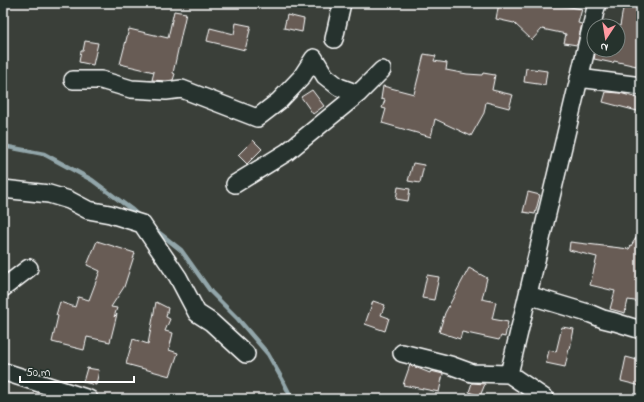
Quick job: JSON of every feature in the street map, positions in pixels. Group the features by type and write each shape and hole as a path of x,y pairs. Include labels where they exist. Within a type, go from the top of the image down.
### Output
{"street":[{"path":"334,39 342,3"},
{"path":"509,374 597,3"},
{"path":"73,80 101,80 131,89 166,91 182,89 257,118 279,101 301,78 314,58 325,76 339,87 358,94"},
{"path":"235,184 288,152 358,94 382,70"},
{"path":"579,78 641,86"},
{"path":"3,189 49,194 69,200 88,210 110,214 142,224 178,277 197,314 212,322 246,354"},
{"path":"3,288 28,268"},
{"path":"528,295 641,330"},
{"path":"402,353 472,372 509,374 546,399"},
{"path":"5,372 89,399"}],"building":[{"path":"499,3 546,3 582,9 578,23 582,24 577,45 564,43 566,34 542,29 532,40 514,23 496,19"},
{"path":"624,3 640,3 636,22 641,23 641,67 614,61 613,63 594,59 626,58 626,18 621,18"},
{"path":"174,11 186,13 173,73 175,74 173,80 152,80 154,72 120,64 129,29 168,38"},
{"path":"287,15 304,19 302,32 284,28"},
{"path":"236,23 251,26 245,50 207,41 210,28 234,34"},
{"path":"85,41 98,43 93,65 79,62"},
{"path":"424,54 436,56 434,61 447,63 446,70 467,74 482,75 483,73 495,75 492,90 513,95 509,108 486,102 484,113 471,136 435,119 431,137 382,123 386,109 382,108 385,100 381,99 383,86 414,94"},
{"path":"526,68 547,71 545,85 524,82"},
{"path":"312,90 324,106 313,114 301,97"},
{"path":"606,92 620,93 641,99 641,112 603,102"},
{"path":"253,140 262,149 247,164 238,155"},
{"path":"413,163 424,165 420,183 408,181"},
{"path":"398,187 410,189 408,201 396,199"},
{"path":"528,192 540,195 535,214 523,212"},
{"path":"641,230 641,302 628,300 625,313 610,309 615,291 590,285 597,257 569,250 570,242 629,249"},
{"path":"97,241 135,253 124,287 111,307 117,308 114,317 117,314 110,342 87,337 84,350 52,342 58,316 56,315 60,302 75,307 78,297 89,300 100,271 87,265"},
{"path":"469,268 487,278 482,299 496,302 492,319 508,322 505,337 501,336 499,340 462,332 460,339 439,332 445,313"},
{"path":"427,275 439,277 434,300 422,298"},
{"path":"373,301 385,305 381,315 389,318 385,331 365,324"},
{"path":"156,302 168,308 166,317 170,319 165,331 173,333 169,350 178,353 170,376 126,364 133,339 148,344"},
{"path":"562,327 574,329 565,367 546,363 549,350 556,352"},
{"path":"626,357 641,361 641,386 621,381"},
{"path":"410,365 430,373 431,371 443,374 439,392 403,385"},
{"path":"87,368 99,370 96,385 83,382"},
{"path":"472,383 485,384 480,396 469,392"}],"waterway":[{"path":"3,146 44,154 92,180 140,217"},
{"path":"153,228 181,250 211,292 238,319 268,354 292,399"}]}
